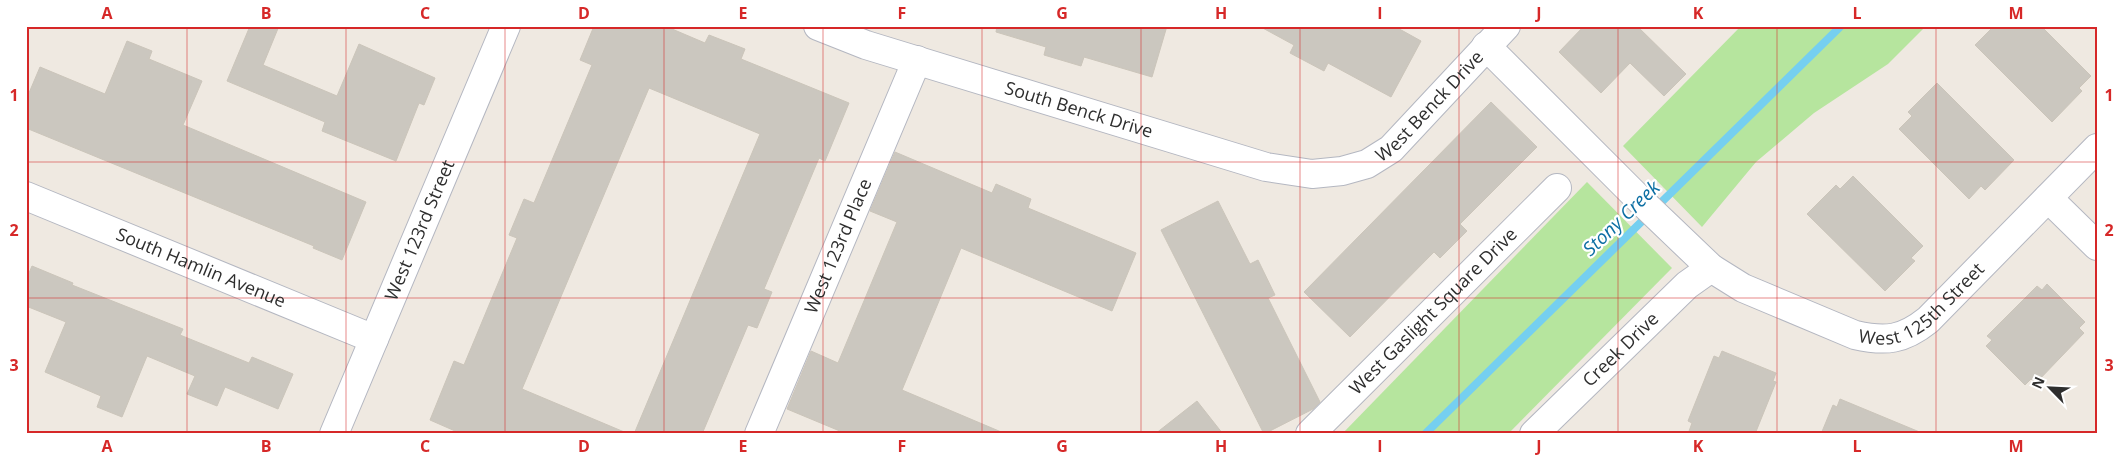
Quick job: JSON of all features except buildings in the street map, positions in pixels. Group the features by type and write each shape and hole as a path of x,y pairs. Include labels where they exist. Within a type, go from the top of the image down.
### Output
{"street":[{"name":"West 123rd Street","path":"334,434 506,26"},
{"name":"South Benck Drive","path":"818,26 870,35 917,60 1266,167 1312,174 1342,171"},
{"name":"West Benck Drive","path":"1342,171 1367,164 1391,149 1506,26"},
{"name":"West 125th Street","path":"1486,46 1663,223 1711,268 1743,288 1855,335 1873,339 1894,339 1914,331 1928,320 2097,148"},
{"name":"West 123rd Place","path":"759,434 917,60"},
{"name":"West Gaslight Square Drive","path":"1310,434 1557,188"},
{"name":"South Hamlin Avenue","path":"26,196 374,339"},
{"path":"2048,198 2097,246"},
{"name":"Creek Drive","path":"1536,433 1687,285 1711,268"}],"green space":[{"path":"1741,26 1926,26 1888,64 1814,113 1756,162 1702,227 1623,146"},
{"path":"1587,182 1672,268 1508,434 1342,434"}],"waterway":[{"name":"Stony Creek","path":"1425,434 1841,26"}]}
